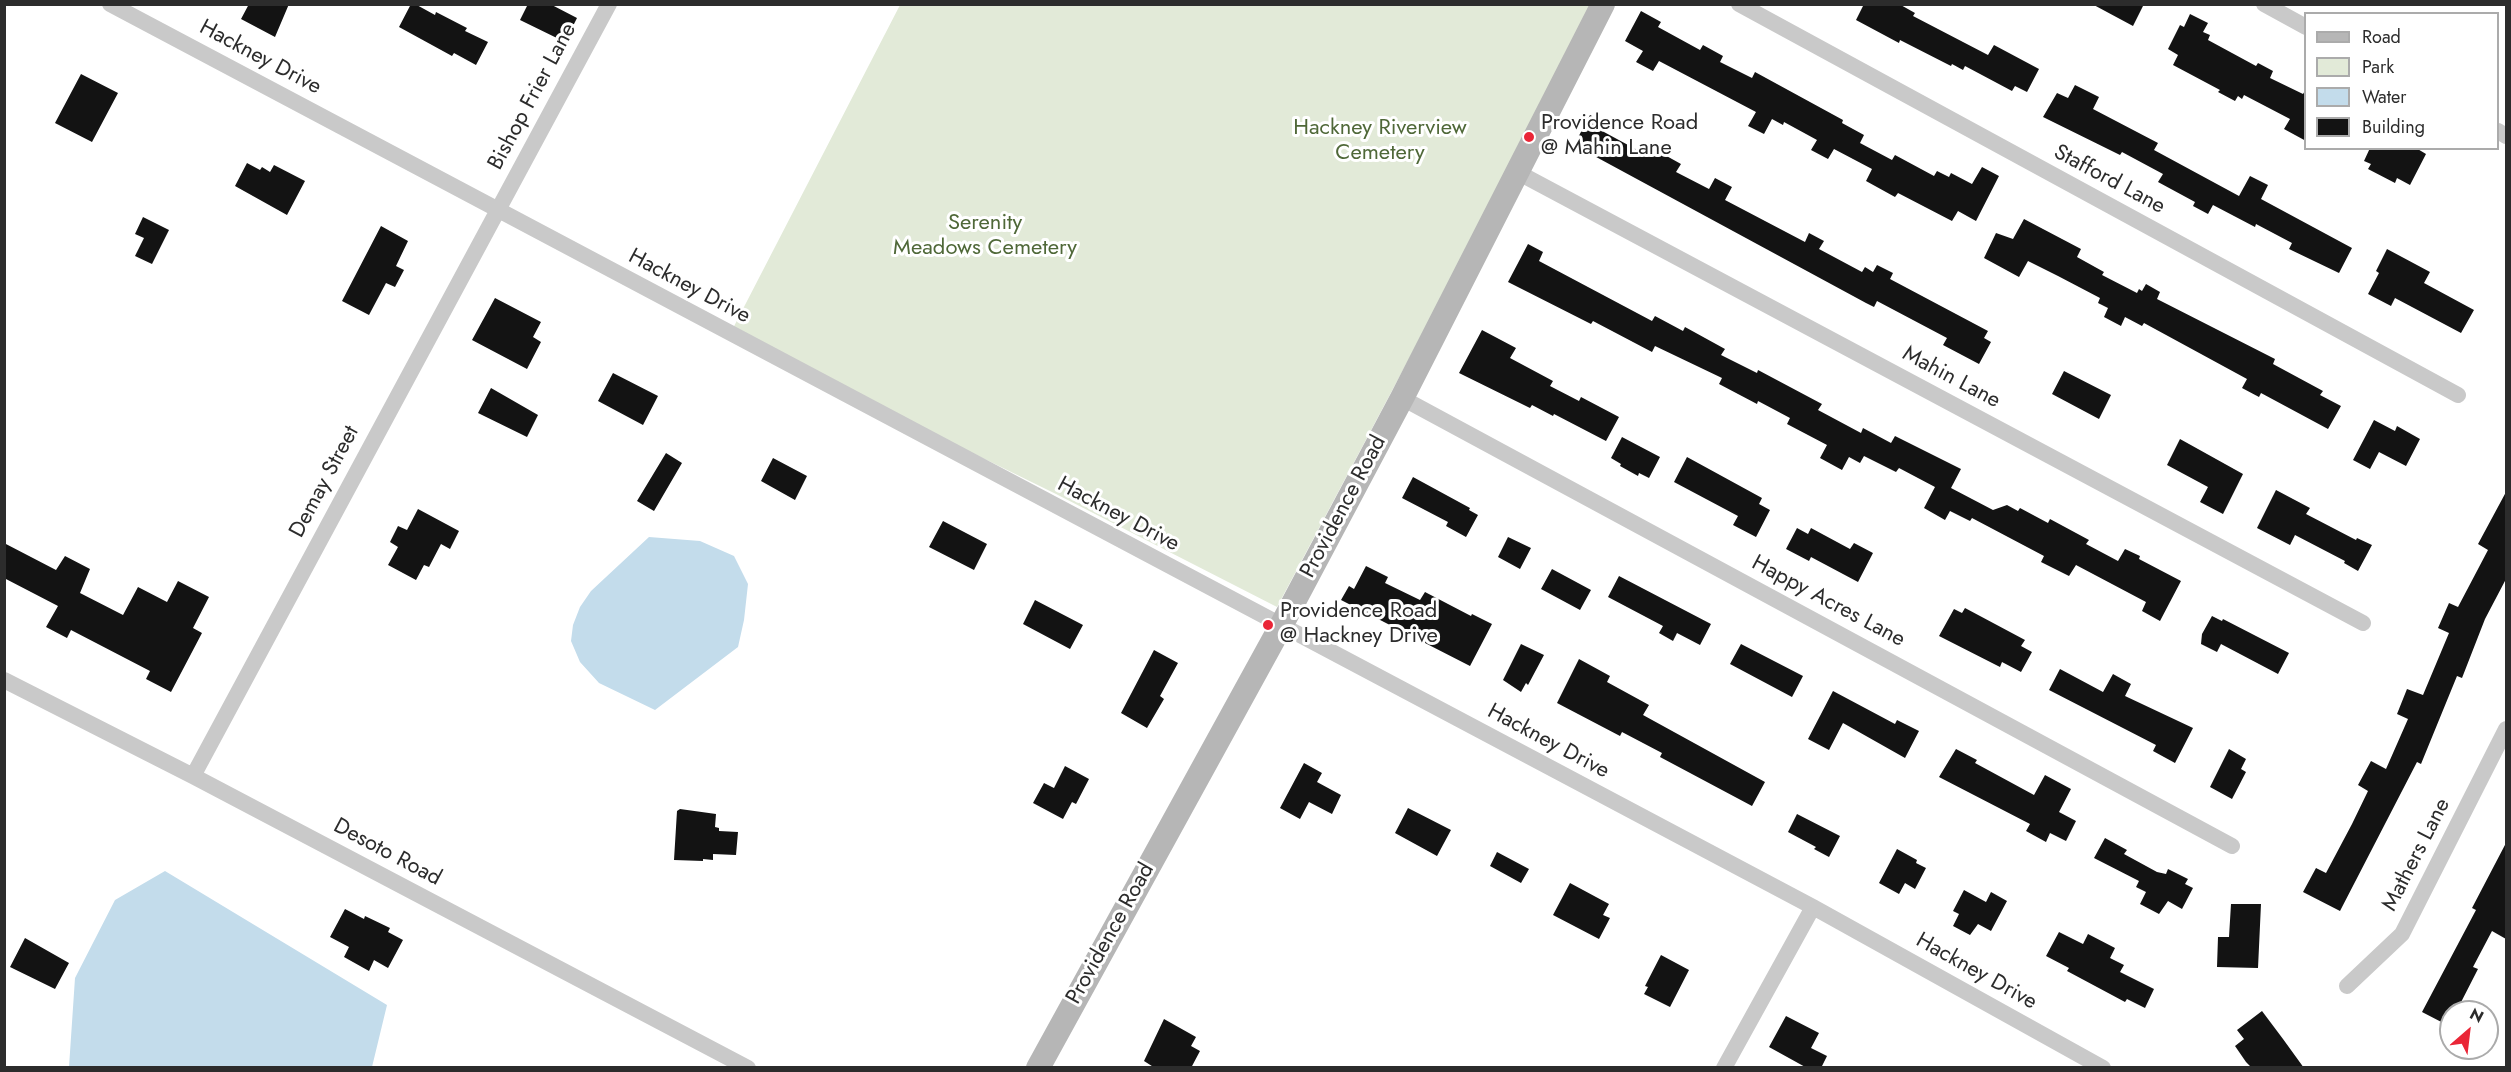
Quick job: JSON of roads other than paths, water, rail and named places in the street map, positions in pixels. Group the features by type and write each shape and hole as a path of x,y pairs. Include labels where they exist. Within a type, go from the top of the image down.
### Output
{"street":[{"name":"Hackney Drive","path":"110,4 1813,907 2103,1068"},
{"name":"Bishop Frier Lane","path":"497,210 609,4"},
{"name":"Providence Road","path":"1038,1068 1281,626 1402,398 1604,4"},
{"name":"Stafford Lane","path":"1738,4 2458,395"},
{"path":"2264,4 2304,26"},
{"name":"Mahin Lane","path":"1517,172 2363,623"},
{"name":"Demay Street","path":"193,776 497,210"},
{"name":"Happy Acres Lane","path":"1402,398 2232,846"},
{"name":"Desoto Road","path":"4,680 193,776 748,1068"},
{"name":"Mathers Lane","path":"2347,986 2402,934 2506,729"},
{"path":"1724,1068 1813,907"}],"water":[{"path":"649,537 700,541 734,556 748,584 738,647 655,710 599,683 580,662 571,641 573,625 580,607 591,591"},
{"path":"165,871 387,1005 372,1067 69,1067 75,978 115,900"}],"place":[{"name":"Providence Road @ Mahin Lane","path":"1529,137"},
{"name":"Providence Road @ Hackney Drive","path":"1268,625"}],"park label":[{"name":"Hackney Riverview Cemetery","path":"1380,142"},
{"name":"Serenity Meadows Cemetery","path":"985,236"}]}
